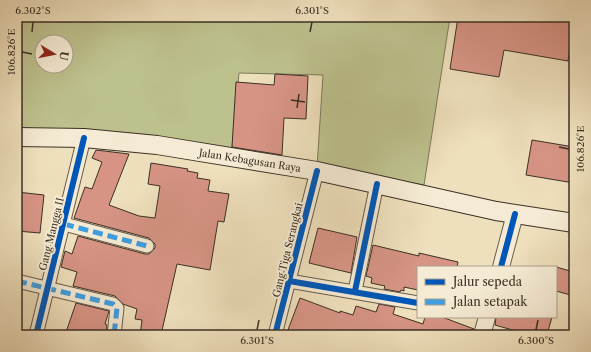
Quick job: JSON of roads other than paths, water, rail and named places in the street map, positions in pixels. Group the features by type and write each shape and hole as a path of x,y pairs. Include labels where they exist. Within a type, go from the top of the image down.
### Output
{"main road":[{"name":"Jalan Kebagusan Raya","path":"17,137 84,138 157,145 318,171 515,214 574,223"}],"street":[{"name":"Gang Mangga II","path":"36,335 84,138"},
{"name":"Gang Tiga Serangkai","path":"276,335 318,171"},
{"path":"355,292 378,184"},
{"path":"501,266 515,214"},
{"path":"64,224 147,246"},
{"path":"17,281 113,304 117,308 118,313 114,335"},
{"path":"289,281 417,303"},
{"path":"482,335 487,318"}]}
